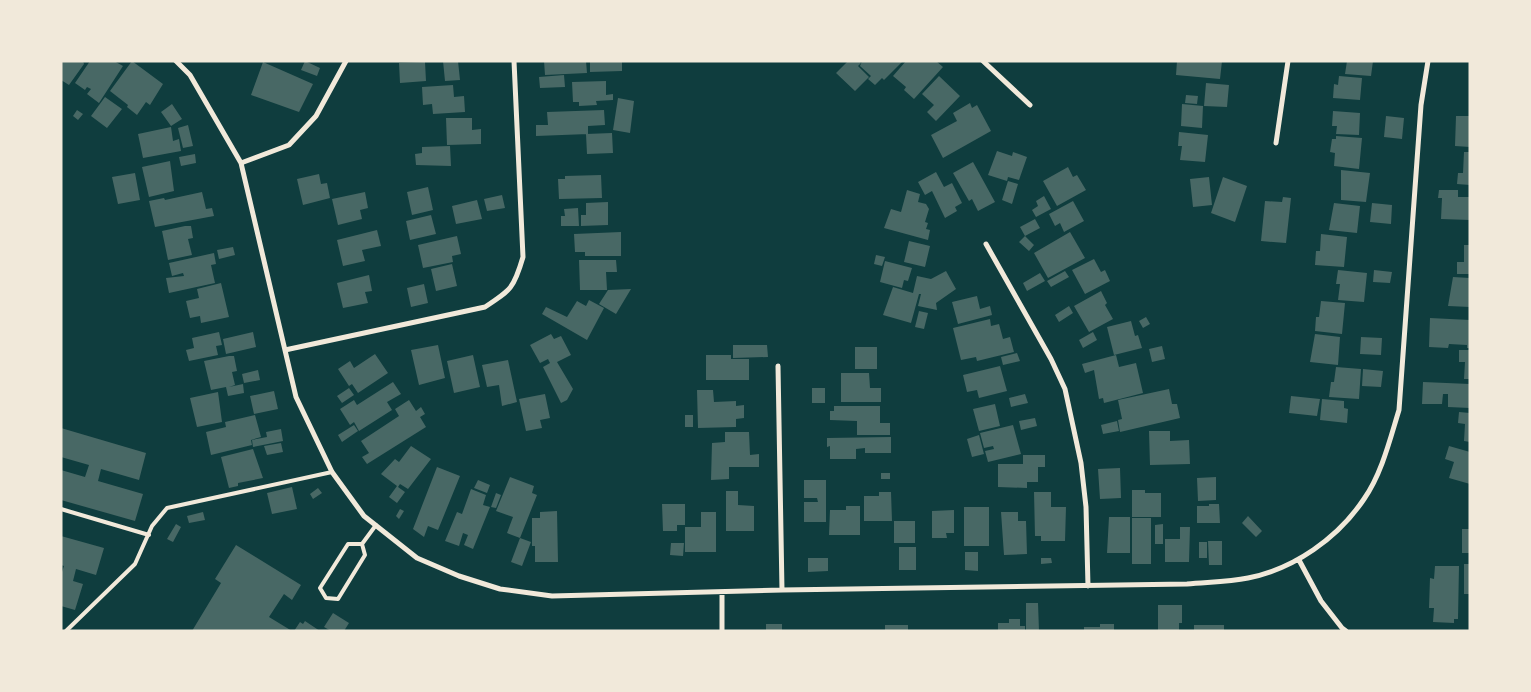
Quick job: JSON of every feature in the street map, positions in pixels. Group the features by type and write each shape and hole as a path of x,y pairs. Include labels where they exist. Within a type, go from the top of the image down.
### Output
{"street":[{"path":"176,61 190,75 241,164 296,397 332,472 364,516 417,558 459,576 500,589 552,596 782,590 1187,584 1248,578 1299,560 1338,530 1365,498 1387,450 1398,410 1422,105 1428,61"},
{"path":"241,164 290,145 316,116 346,61"},
{"path":"285,350 485,308 509,291 518,275 523,257 514,61"},
{"path":"983,61 1030,105"},
{"path":"1276,142 1288,61"},
{"path":"986,244 1051,359 1065,389 1080,463 1086,507 1088,586"},
{"path":"778,366 782,590"},
{"path":"1299,560 1321,600 1346,631"},
{"path":"722,592 722,631"}],"lane":[{"path":"66,631 136,564 159,516 167,508 332,472"},
{"path":"61,509 149,535"},
{"path":"362,544 376,525"},
{"path":"348,544 362,544 365,555 338,599 326,598 320,588 348,544"}],"building":[{"path":"61,61 83,61 84,64 69,85 61,80"},
{"path":"90,61 114,61 123,66 99,103 87,94 91,89 87,87 85,90 75,83"},
{"path":"132,61 163,84 150,105 146,102 137,115 110,91"},
{"path":"305,61 320,68 317,76 301,70"},
{"path":"443,61 458,61 460,80 445,81"},
{"path":"544,61 586,61 587,73 545,75"},
{"path":"590,61 622,61 622,71 590,72"},
{"path":"848,61 859,61 861,63 858,66 869,77 855,91 836,73"},
{"path":"862,61 903,61 884,80 882,78 875,85 868,79 871,76 860,66"},
{"path":"906,61 936,61 943,67 914,99 904,90 906,87 893,76"},
{"path":"1177,61 1222,61 1220,79 1176,75"},
{"path":"1347,61 1373,61 1371,76 1345,74"},
{"path":"263,62 313,84 299,112 251,95"},
{"path":"425,62 426,81 400,83 399,63"},
{"path":"564,75 565,87 540,88 539,77"},
{"path":"939,76 960,96 936,121 927,112 934,105 922,94"},
{"path":"1339,76 1362,78 1360,100 1333,98 1334,84 1338,85"},
{"path":"606,81 606,95 613,94 613,100 596,101 597,105 579,106 579,102 573,102 572,82"},
{"path":"1206,83 1229,85 1227,107 1204,106"},
{"path":"453,85 454,97 464,96 465,112 433,114 432,104 423,105 422,87"},
{"path":"1186,95 1198,96 1197,104 1185,103"},
{"path":"105,97 122,109 107,128 91,116"},
{"path":"618,98 634,101 630,133 613,130"},
{"path":"970,103 972,108 977,105 991,131 943,158 931,135 957,121 953,113"},
{"path":"172,104 182,119 171,126 161,112"},
{"path":"1182,104 1203,106 1202,128 1181,126"},
{"path":"77,110 83,114 78,120 73,116"},
{"path":"604,110 605,125 588,126 588,134 536,136 536,125 548,125 547,112"},
{"path":"1333,111 1360,113 1359,135 1336,134 1337,126 1332,126"},
{"path":"1386,116 1404,118 1402,139 1384,137"},
{"path":"1456,116 1470,116 1470,147 1455,146"},
{"path":"446,118 472,118 472,130 481,129 481,144 447,145"},
{"path":"188,125 193,146 183,148 178,128"},
{"path":"171,127 173,141 179,139 181,151 143,158 138,134"},
{"path":"1179,132 1208,135 1205,162 1180,160 1182,146 1178,146"},
{"path":"612,133 613,153 587,154 586,134"},
{"path":"1336,136 1362,138 1359,169 1334,166 1335,153 1330,152 1332,139 1336,139"},
{"path":"450,146 451,166 416,165 415,154 422,153 422,147"},
{"path":"997,151 1012,156 1013,152 1027,157 1019,180 1008,177 1007,181 988,175"},
{"path":"1464,152 1470,152 1470,185 1457,184 1458,173 1463,173"},
{"path":"195,154 196,163 181,166 179,157"},
{"path":"170,161 174,191 149,197 142,167"},
{"path":"973,162 995,202 978,211 972,199 969,201 953,173"},
{"path":"1068,167 1073,177 1077,175 1086,190 1057,206 1043,181"},
{"path":"1341,170 1370,173 1366,202 1341,200"},
{"path":"936,172 944,187 952,183 962,203 955,207 957,211 945,218 932,191 925,195 918,182"},
{"path":"135,173 140,200 118,204 112,177"},
{"path":"319,174 321,184 327,183 330,198 303,205 297,179"},
{"path":"601,175 602,198 559,199 558,179 565,179 565,176"},
{"path":"1209,177 1212,205 1193,207 1190,179"},
{"path":"1223,177 1247,186 1235,222 1211,213"},
{"path":"1008,181 1018,184 1012,204 1002,200"},
{"path":"428,187 433,210 412,215 407,192"},
{"path":"907,190 920,194 918,202 926,204 929,209 925,222 928,223 926,229 930,230 928,240 884,228 891,209 901,212"},
{"path":"1439,190 1458,190 1458,197 1470,197 1470,220 1441,219 1442,198 1438,198"},
{"path":"202,192 206,209 212,208 214,216 155,227 149,201 164,198 165,200"},
{"path":"365,192 368,208 360,210 362,219 338,225 332,199"},
{"path":"502,195 505,208 487,211 484,199"},
{"path":"1044,196 1051,209 1036,217 1032,210 1038,206 1036,201"},
{"path":"1283,197 1291,198 1286,243 1261,241 1265,201 1282,202"},
{"path":"477,200 482,219 456,224 452,206"},
{"path":"1073,201 1084,221 1064,232 1060,223 1055,226 1049,214"},
{"path":"608,202 608,225 581,226 581,215 586,215 586,203"},
{"path":"1334,203 1360,206 1357,233 1329,230"},
{"path":"1372,203 1392,205 1391,224 1370,222"},
{"path":"578,208 579,226 561,226 561,216 565,216 564,209"},
{"path":"431,215 436,234 410,240 406,221"},
{"path":"1035,219 1040,228 1025,236 1020,227"},
{"path":"191,226 193,238 188,239 192,255 168,260 162,231"},
{"path":"377,230 381,246 362,250 365,261 343,266 337,240"},
{"path":"621,232 621,256 585,256 585,252 575,252 574,234"},
{"path":"1070,232 1085,258 1048,278 1034,253"},
{"path":"1321,234 1347,237 1344,267 1315,265 1316,251 1320,251"},
{"path":"457,236 461,254 452,256 453,262 423,268 418,245"},
{"path":"1025,236 1034,245 1029,251 1019,242"},
{"path":"909,241 930,246 925,267 904,262"},
{"path":"1464,245 1470,245 1470,274 1457,274 1457,262 1464,262"},
{"path":"233,247 235,255 219,259 217,250"},
{"path":"214,253 216,264 211,265 215,283 169,293 166,278 184,276 183,273 172,276 169,263"},
{"path":"876,255 885,257 882,266 874,264"},
{"path":"1094,259 1101,272 1105,270 1110,281 1085,294 1072,270"},
{"path":"579,260 616,260 617,272 606,272 607,290 580,290"},
{"path":"885,261 912,268 908,281 904,280 902,288 880,282"},
{"path":"452,264 457,286 436,291 431,269"},
{"path":"1338,270 1367,273 1364,302 1338,300 1340,284 1336,284"},
{"path":"1374,270 1392,272 1390,283 1373,282"},
{"path":"946,271 956,289 936,303 937,310 918,306 921,294 919,294 911,323 883,315 893,287 913,293 917,276 931,279"},
{"path":"1065,271 1069,277 1051,287 1047,281"},
{"path":"1040,273 1045,281 1027,291 1023,283"},
{"path":"369,275 372,291 365,292 368,303 343,308 337,283"},
{"path":"1453,277 1470,278 1470,307 1448,306"},
{"path":"221,283 229,317 201,323 200,316 190,318 186,301 199,298 197,289"},
{"path":"424,284 428,303 411,307 407,288"},
{"path":"631,289 616,314 599,304 608,290"},
{"path":"1101,291 1107,303 1105,305 1113,319 1089,332 1074,306"},
{"path":"977,296 980,309 990,306 992,315 958,324 952,302"},
{"path":"589,300 604,308 587,340 542,314 546,307 567,317 577,301 586,306"},
{"path":"1321,301 1345,303 1342,334 1315,331 1316,317 1319,317"},
{"path":"1069,306 1073,313 1059,322 1055,315"},
{"path":"919,311 928,313 924,329 915,327"},
{"path":"1146,317 1150,324 1143,328 1139,321"},
{"path":"1430,318 1470,320 1470,348 1467,348 1467,345 1449,344 1448,348 1429,347"},
{"path":"990,319 991,326 999,324 1003,339 1010,337 1014,352 977,361 976,357 961,360 953,328"},
{"path":"1131,321 1135,336 1138,335 1142,348 1114,355 1107,327"},
{"path":"219,332 222,345 216,346 218,355 189,361 186,350 194,348 192,338"},
{"path":"253,332 256,347 226,354 223,339"},
{"path":"1093,332 1097,340 1083,348 1079,340"},
{"path":"551,334 554,339 561,336 571,355 557,362 573,389 567,400 561,403 543,367 550,363 548,359 540,363 530,345"},
{"path":"1315,334 1340,337 1338,365 1310,362"},
{"path":"1361,337 1382,338 1381,355 1360,354"},
{"path":"438,345 445,378 419,385 411,350"},
{"path":"733,345 767,345 768,357 733,358"},
{"path":"1162,346 1165,359 1152,362 1149,349"},
{"path":"855,347 877,347 877,369 855,369"},
{"path":"1459,350 1470,350 1470,379 1464,379 1465,362 1459,362"},
{"path":"1017,353 1020,361 1003,365 1001,357"},
{"path":"375,354 388,373 358,393 352,384 349,386 338,369 350,361 354,368"},
{"path":"473,355 480,387 454,393 447,361"},
{"path":"706,355 731,355 731,359 749,359 749,380 706,380"},
{"path":"1116,355 1119,367 1136,363 1143,393 1104,403 1103,398 1099,399 1094,370 1085,373 1082,364"},
{"path":"234,356 237,371 232,372 235,385 229,387 243,384 244,393 228,396 226,387 211,390 204,361"},
{"path":"508,360 517,402 502,406 499,385 487,387 482,365"},
{"path":"1000,366 1007,391 979,398 977,390 967,392 963,375"},
{"path":"1336,367 1361,369 1359,399 1329,397"},
{"path":"1363,369 1383,371 1381,387 1362,386"},
{"path":"258,370 260,380 244,383 242,374"},
{"path":"841,373 869,373 870,388 881,388 881,402 841,402"},
{"path":"393,382 401,394 387,402 392,410 359,431 354,422 350,425 340,409 354,400 357,405"},
{"path":"1423,382 1470,384 1470,408 1448,407 1448,394 1443,394 1442,404 1422,404"},
{"path":"349,388 354,395 342,403 337,396"},
{"path":"812,388 825,388 825,403 812,403"},
{"path":"1169,389 1172,404 1177,404 1180,418 1120,432 1118,420 1122,419 1118,400"},
{"path":"697,390 713,390 714,402 736,401 736,406 744,405 744,418 736,419 736,427 698,428"},
{"path":"274,391 278,409 254,414 250,396"},
{"path":"218,392 222,422 197,427 190,398"},
{"path":"545,394 550,418 540,420 542,428 526,431 519,399"},
{"path":"1025,394 1028,403 1011,407 1009,398"},
{"path":"1291,396 1320,399 1317,416 1289,413"},
{"path":"1322,399 1344,401 1344,408 1348,409 1347,423 1320,420"},
{"path":"409,400 416,411 421,407 425,414 420,417 426,427 367,464 362,457 369,453 361,441 399,416 395,409"},
{"path":"995,404 1000,426 979,431 973,409"},
{"path":"834,406 880,406 880,423 890,423 890,435 857,435 857,421 830,420 830,411 834,411"},
{"path":"1459,412 1470,413 1470,442 1464,441 1465,424 1458,423"},
{"path":"255,415 261,437 251,440 252,445 211,455 206,432 226,427 225,422"},
{"path":"685,415 693,415 693,427 685,427"},
{"path":"1035,418 1037,426 1021,430 1019,421"},
{"path":"1117,421 1119,431 1103,434 1101,425"},
{"path":"354,425 358,431 342,442 338,435"},
{"path":"1013,425 1021,454 988,462 985,451 994,449 993,446 984,448 980,433"},
{"path":"61,428 146,453 139,480 101,469 98,481 143,494 135,521 61,500 61,470 85,477 89,465 61,457"},
{"path":"281,429 283,441 253,447 252,440 267,437 266,432"},
{"path":"1149,431 1170,431 1170,441 1189,440 1190,464 1150,465"},
{"path":"725,432 749,432 750,455 759,454 759,467 729,467 729,479 711,480 712,443 725,442"},
{"path":"979,435 984,454 972,457 967,439"},
{"path":"891,437 891,453 865,453 865,448 856,449 856,459 830,459 830,446 827,447 827,438"},
{"path":"281,443 283,452 267,455 264,446"},
{"path":"411,446 431,459 408,489 400,484 398,487 405,492 397,503 389,497 397,486 381,474 395,459 399,462"},
{"path":"1449,446 1470,452 1470,484 1449,478 1454,462 1445,459"},
{"path":"253,449 263,478 238,483 238,486 229,488 221,457"},
{"path":"1023,455 1045,455 1045,467 1038,467 1038,482 1027,482 1027,488 998,487 998,464 1023,464"},
{"path":"437,467 460,476 438,530 428,526 424,537 413,529"},
{"path":"1120,468 1121,498 1100,499 1098,469"},
{"path":"881,473 890,473 890,479 881,479"},
{"path":"510,477 534,486 532,493 537,495 520,538 507,533 513,517 496,511"},
{"path":"1216,477 1216,500 1198,501 1197,478"},
{"path":"478,480 490,485 487,493 474,488"},
{"path":"804,480 826,480 826,522 804,522 804,502 818,502 817,498 804,498"},
{"path":"292,487 297,509 272,514 267,493"},
{"path":"318,488 322,493 313,499 310,494"},
{"path":"471,489 486,495 483,505 490,507 473,549 464,545 468,535 463,533 459,546 445,541 457,512 462,514"},
{"path":"1132,490 1145,490 1145,493 1161,493 1161,517 1132,517"},
{"path":"726,491 738,491 738,505 754,506 754,531 726,531"},
{"path":"879,492 891,492 892,521 864,521 864,496 879,496"},
{"path":"1034,492 1051,492 1051,507 1066,507 1065,541 1041,541 1041,536 1035,536"},
{"path":"496,493 501,495 496,508 491,507"},
{"path":"662,504 685,504 685,525 677,525 677,531 663,531"},
{"path":"1209,504 1219,504 1220,523 1197,523 1197,506 1209,506"},
{"path":"846,506 860,506 860,535 829,535 830,510 846,510"},
{"path":"964,507 989,507 989,546 964,546"},
{"path":"400,509 404,511 399,519 396,516"},
{"path":"954,510 954,533 946,533 947,538 932,538 932,511"},
{"path":"557,511 558,562 535,562 535,546 532,546 532,518 540,518 540,512"},
{"path":"203,512 205,520 189,523 187,516"},
{"path":"701,512 716,512 716,552 685,552 685,527 701,527"},
{"path":"1001,512 1018,512 1018,521 1026,521 1027,554 1004,555"},
{"path":"1248,516 1262,531 1256,537 1242,523"},
{"path":"1109,517 1130,517 1130,553 1107,553"},
{"path":"1132,518 1151,518 1151,564 1132,564"},
{"path":"894,521 915,521 915,543 894,543"},
{"path":"176,524 181,527 173,542 167,539"},
{"path":"1163,524 1163,544 1155,544 1155,525"},
{"path":"1180,527 1190,527 1189,562 1165,562 1165,539 1180,539"},
{"path":"1462,529 1470,529 1470,553 1462,553"},
{"path":"61,536 104,548 96,575 76,569 73,581 83,584 75,610 61,606 61,575 64,566 61,565"},
{"path":"520,538 531,542 522,566 511,562"},
{"path":"1208,541 1222,541 1222,565 1209,565"},
{"path":"1199,542 1207,542 1207,558 1199,558"},
{"path":"671,543 684,543 683,556 670,555"},
{"path":"236,545 301,585 292,600 284,594 269,617 292,631 192,631 221,583 215,579"},
{"path":"899,547 916,547 916,570 899,570"},
{"path":"965,552 978,552 978,571 965,570"},
{"path":"808,558 828,558 828,571 808,572"},
{"path":"1041,558 1051,558 1052,563 1041,564"},
{"path":"1464,564 1470,564 1470,594 1464,594"},
{"path":"1435,566 1459,566 1458,619 1454,619 1454,623 1433,622 1434,608 1429,608 1430,578 1434,579"},
{"path":"1026,603 1038,603 1039,631 1026,631"},
{"path":"1158,605 1182,605 1182,623 1179,623 1179,631 1158,631"},
{"path":"333,613 349,623 344,631 331,631 324,627"},
{"path":"1009,619 1020,619 1020,626 1025,626 1025,631 998,631 998,623 1009,623"},
{"path":"305,621 320,631 294,631 300,622 303,624"},
{"path":"766,624 782,624 782,631 766,631"},
{"path":"1100,624 1114,624 1114,631 1084,631 1084,627 1100,627"},
{"path":"885,625 908,625 908,631 885,631"},
{"path":"1194,625 1224,625 1224,631 1194,631"}]}
